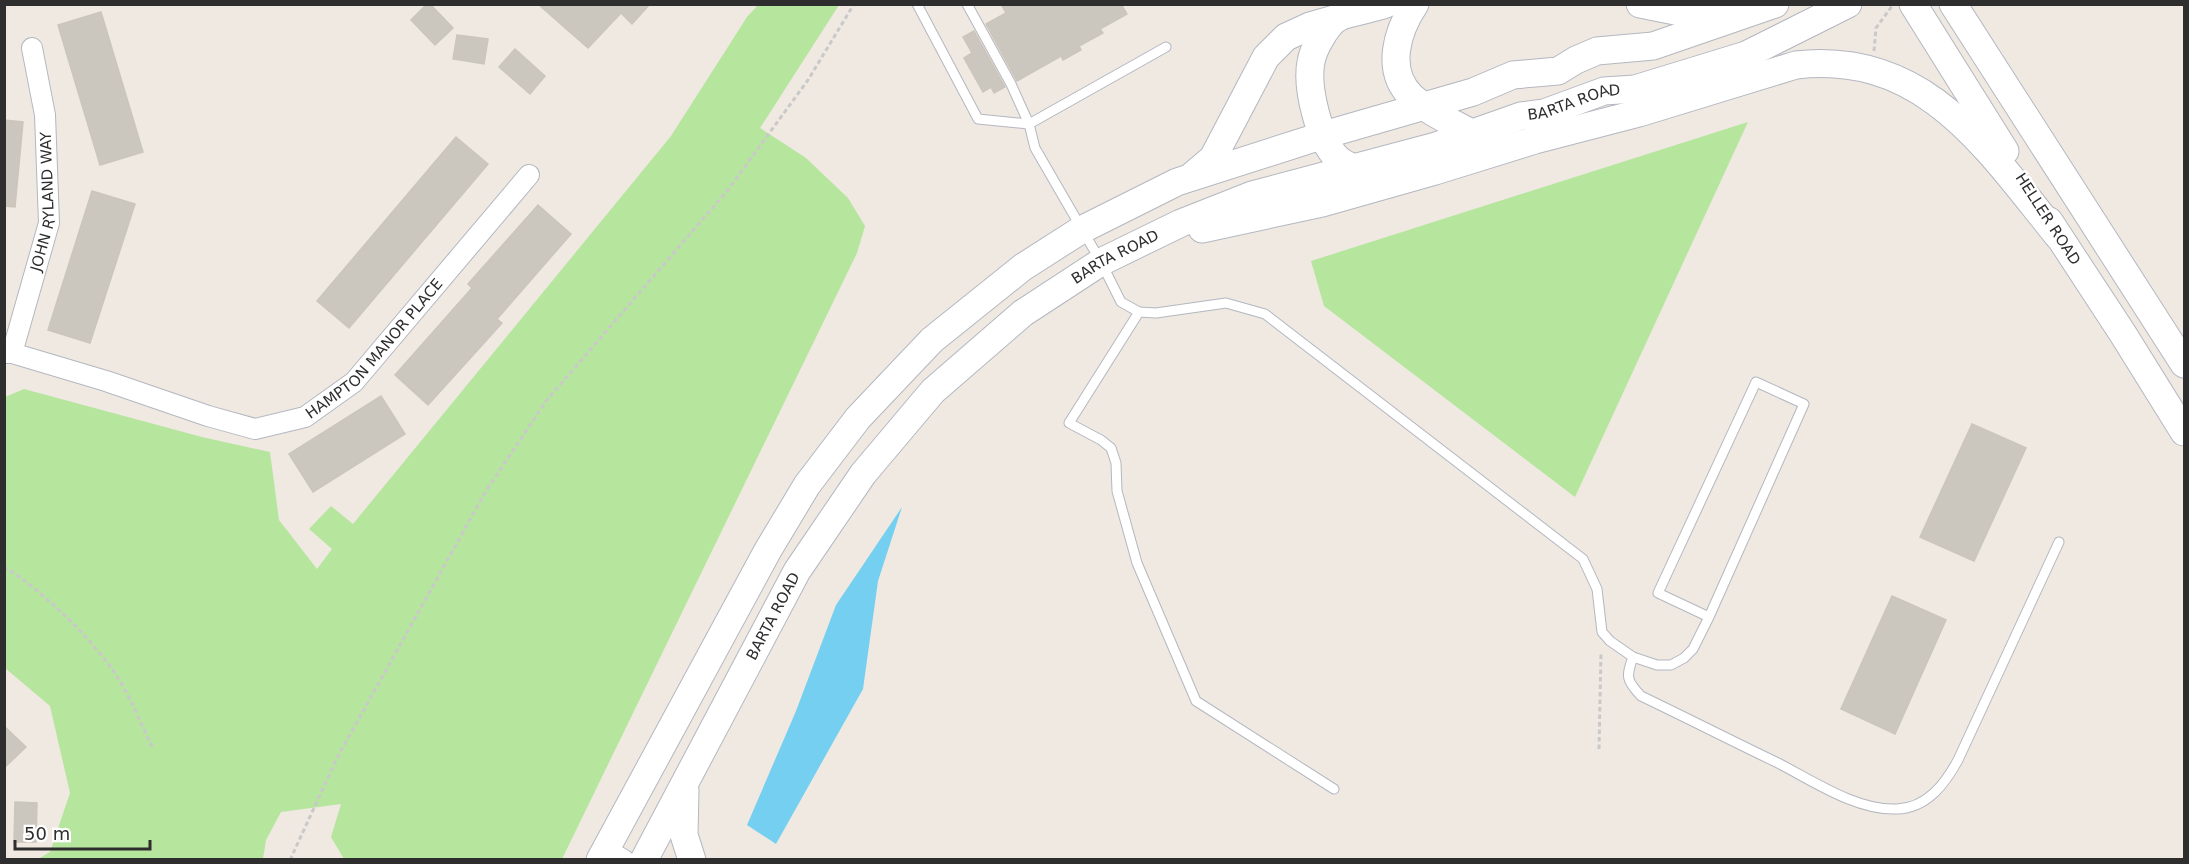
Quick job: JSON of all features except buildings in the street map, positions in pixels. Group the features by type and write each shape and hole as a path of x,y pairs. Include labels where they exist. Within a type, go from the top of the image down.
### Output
{"street":[{"path":"1190,178 1213,158 1266,57 1286,38 1335,11 1386,4"},
{"path":"1415,4 1402,30 1394,58 1401,81 1410,95 1424,106 1472,133"},
{"path":"1640,4 1700,16 1736,18"},
{"path":"610,856 768,550 807,485 858,418 932,340 1023,267 1082,230 1177,182 1324,135 1473,92 1513,75 1558,71 1597,51 1653,46 1775,4"},
{"name":"BARTA ROAD","path":"644,860 797,571 862,474 933,391 1023,313 1101,262 1181,223 1252,195 1436,146 1521,116 1544,113 1604,92 1635,89 1746,55 1848,4"},
{"name":"HELLER ROAD","path":"1913,4 2184,432"},
{"path":"1953,4 2184,364"},
{"path":"1335,11 1319,40 1311,62 1311,90 1328,147 1338,160 1353,168"},
{"path":"1716,90 1778,39"},
{"name":"JOHN RYLAND WAY","path":"8,353 49,222 45,115 32,48"},
{"path":"1161,233 1198,230 1322,204 1535,140 1639,113 1796,65 1815,63 1854,66 1892,77 1921,90 1940,103 1967,128 2058,236"},
{"name":"HAMPTON MANOR PLACE","path":"8,353 106,381 208,416 255,429 305,417 354,382 529,175"},
{"path":"686,784 684,835 692,860"}],"lane":[{"path":"917,4 978,119 1029,124 1166,47"},
{"path":"967,4 1011,84 1029,124 1035,148 1101,262 1121,302 1139,312 1156,313 1226,303 1244,306 1265,314 1583,559 1597,589 1602,632 1610,641 1633,657 1657,665 1671,664 1684,658 1694,649 1709,617 1804,404 1756,382 1658,593 1709,617"},
{"path":"1139,312 1069,423 1111,448 1116,463 1117,491 1137,563 1196,700 1334,789"},
{"path":"1633,657 1627,674 1630,685 1641,696 1857,802 1897,809 1914,806 1931,797 1948,779 2059,542"}],"path":[{"path":"290,860 338,756 486,490 546,401 727,191 807,80 854,4"},
{"path":"1874,57 1876,28 1894,5"},
{"path":"4,567 19,576 47,600 90,642 114,672 131,701 152,747"},
{"path":"1599,749 1602,632"}],"green space":[{"path":"758,5 839,5 760,128 806,158 848,198 865,226 857,253 562,859 344,859 331,837 341,804 281,812 266,840 263,859 38,859 50,852 70,793 50,706 5,668 5,397 24,389 202,437 270,452 279,520 317,569 332,549 309,529 331,506 353,524 671,136 747,17"},
{"path":"1748,122 1575,497 1324,306 1311,261"}],"water":[{"path":"902,507 878,581 863,689 776,844 747,825 796,711 836,605"}]}
